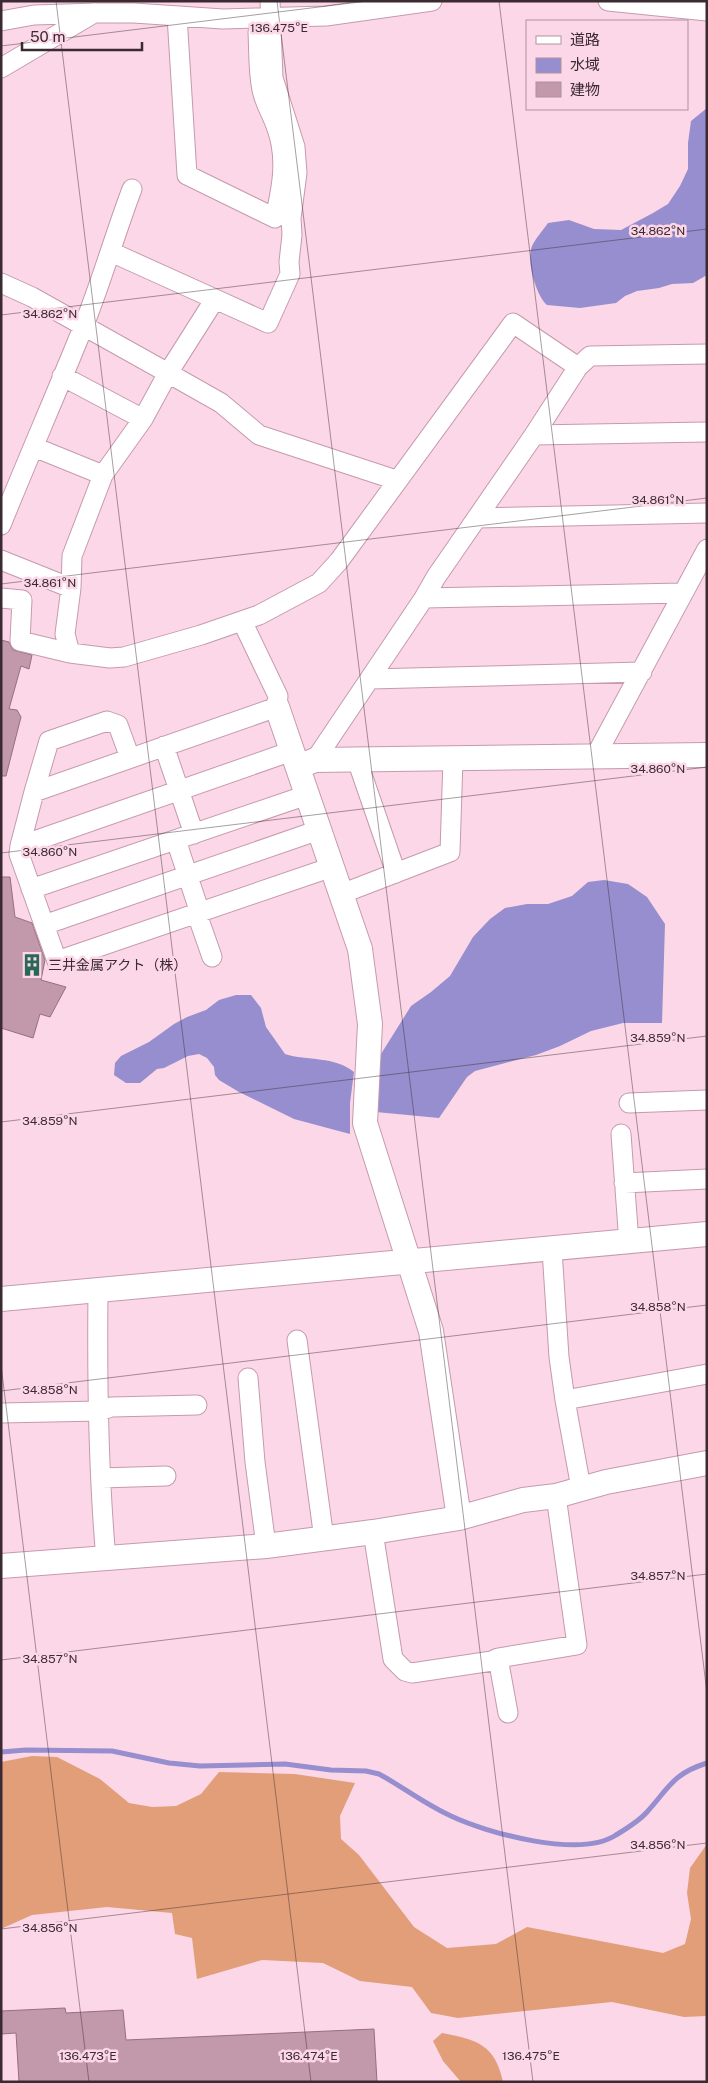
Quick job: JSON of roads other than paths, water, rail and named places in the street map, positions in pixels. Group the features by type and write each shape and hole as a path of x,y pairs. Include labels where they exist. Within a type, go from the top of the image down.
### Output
{"street":[{"path":"1,21 34,16 96,13 134,13 223,19 270,9 326,16 432,1"},
{"path":"608,1 707,11"},
{"path":"111,252 268,323 290,274 289,262 292,235 290,218 297,173 295,147 273,78 270,9"},
{"path":"1,68 96,13"},
{"path":"177,16 187,176 275,218 284,166 282,145 262,90 258,32"},
{"path":"1,525 8,490 34,447 84,326 132,189"},
{"path":"1,283 84,326 221,403 259,435 396,480"},
{"path":"70,653 65,634 71,588 72,556 103,476 142,419 168,373 215,299"},
{"path":"1,598 22,600 20,641 70,653 110,658 124,657 201,635 259,615 319,583 339,561 396,480 513,324 578,367"},
{"path":"302,759 370,679 436,577 534,435 578,367 590,356 707,354"},
{"path":"62,376 142,419"},
{"path":"534,435 707,432"},
{"path":"34,447 103,476"},
{"path":"477,518 707,513"},
{"path":"595,757 707,549"},
{"path":"1,560 71,588"},
{"path":"424,598 683,593"},
{"path":"242,621 278,696 277,707 302,759 307,795 360,949 370,1016 365,1124 431,1331 459,1518"},
{"path":"370,679 642,672"},
{"path":"34,792 277,707"},
{"path":"130,758 118,725 107,721 49,741 19,854 57,961 332,867"},
{"path":"164,746 194,834"},
{"path":"20,846 180,790 302,759 357,760 707,755"},
{"path":"341,894 450,852 453,759"},
{"path":"357,760 396,873"},
{"path":"31,889 307,795"},
{"path":"44,926 319,830"},
{"path":"176,840 212,957"},
{"path":"629,1103 707,1100"},
{"path":"621,1134 629,1242"},
{"path":"624,1183 707,1179"},
{"path":"1,1299 552,1250 707,1234"},
{"path":"552,1250 559,1357 564,1400 581,1488"},
{"path":"98,1290 98,1391 106,1559"},
{"path":"297,1340 324,1539"},
{"path":"564,1400 707,1374"},
{"path":"248,1378 255,1462 266,1546"},
{"path":"1,1413 100,1411 111,1407 197,1405"},
{"path":"1,1566 266,1546 373,1532 459,1518 523,1500 556,1496 581,1488 707,1463"},
{"path":"101,1478 166,1476"},
{"path":"373,1532 393,1659 397,1664 412,1673 492,1661 498,1658 577,1645 556,1496"},
{"path":"498,1658 508,1712"}],"water":[{"path":"707,108 707,275 693,283 672,284 637,291 625,296 616,303 580,308 547,305 539,294 533,277 530,252 548,223 569,220 594,229 621,230 668,204 688,169 688,143 691,121"},
{"path":"604,880 628,884 647,897 665,924 662,1023 623,1023 591,1031 536,1055 475,1071 467,1077 439,1118 376,1112 381,1054 411,1006 450,976 473,937 490,919 505,908 527,904 548,904 572,896 588,882"},
{"path":"236,995 251,995 261,1008 266,1027 285,1054 338,1063 354,1072 350,1103 350,1134 294,1119 239,1092 219,1080 215,1075 214,1067 207,1058 199,1054 188,1056 164,1068 157,1069 140,1083 126,1083 114,1075 115,1063 121,1056 149,1042 174,1024 206,1010 219,1000"}],"waterway":[{"path":"1,1752 26,1750 112,1751 169,1763 200,1766 285,1764 331,1770 366,1771 379,1774 451,1816 487,1830 534,1841 580,1845 600,1842 624,1830 644,1815 678,1777 695,1767 707,1763"}],"place":[{"name":"三井金属アクト（株）","path":"32,965"}]}
